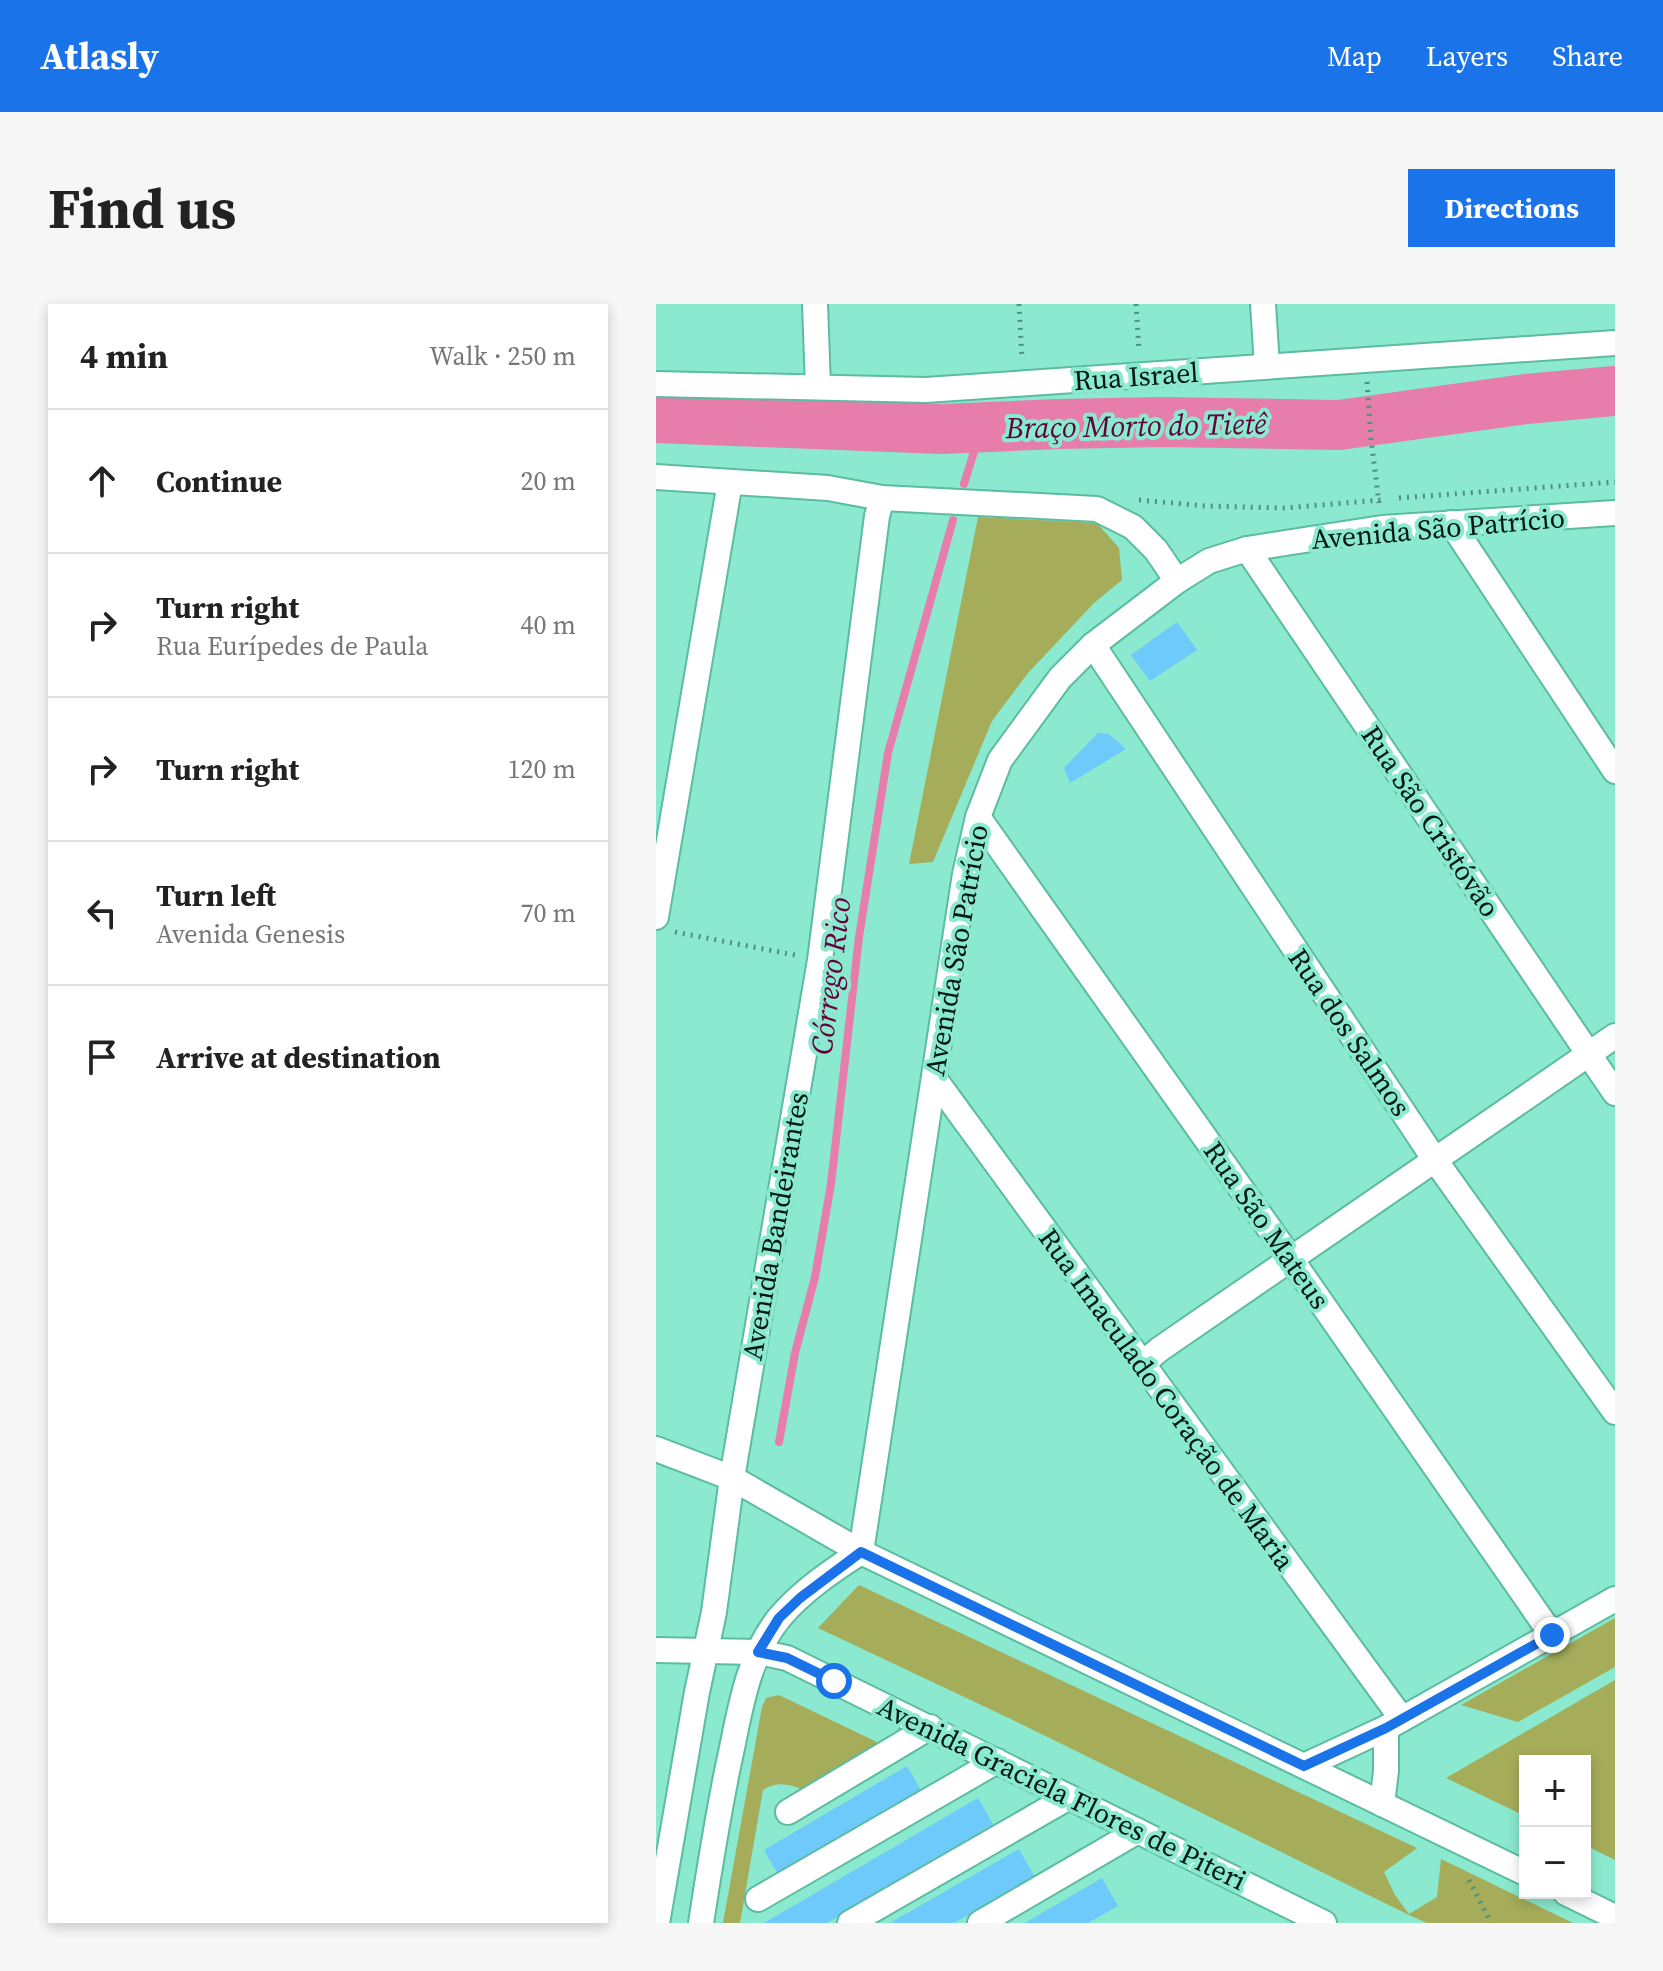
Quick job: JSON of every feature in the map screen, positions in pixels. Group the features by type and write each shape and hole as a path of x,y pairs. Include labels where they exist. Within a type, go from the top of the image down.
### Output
{"street":[{"path":"815,304 818,387"},
{"path":"1263,304 1267,366"},
{"name":"Rua Israel","path":"656,384 926,390 1615,343"},
{"path":"656,477 828,488 882,498 1097,509 1133,527 1156,550 1177,581"},
{"path":"663,924 730,482"},
{"name":"Avenida Bandeirantes","path":"657,1923 707,1650 732,1478 820,960 875,532 882,498"},
{"name":"Avenida São Patrício","path":"861,1552 965,874 978,817 1000,760 1060,678 1093,645 1177,581 1209,561 1247,549 1382,528 1615,513"},
{"path":"1451,523 1615,771"},
{"name":"Rua São Cristóvão","path":"1247,549 1615,1093"},
{"name":"Rua dos Salmos","path":"1093,645 1435,1160 1615,1412"},
{"name":"Rua São Mateus","path":"978,817 1552,1635"},
{"path":"1142,1364 1615,1036"},
{"name":"Rua Imaculado Coração de Maria","path":"934,1078 1142,1364 1394,1724"},
{"path":"656,1449 732,1478 861,1552 1519,1870"},
{"path":"701,1923 724,1783 742,1702 758,1652 779,1618 800,1598 861,1552"},
{"path":"1304,1766 1394,1724 1615,1599"},
{"name":"Avenida Graciela Flores de Piteri","path":"656,1650 758,1652 787,1658 1324,1923"},
{"path":"1382,1804 1394,1724"},
{"path":"788,1812 930,1727"},
{"path":"758,1899 997,1761"},
{"path":"850,1923 1069,1797"},
{"path":"980,1923 1138,1831"},
{"path":"1578,1899 1615,1917"}],"path":[{"path":"1019,304 1023,385"},
{"path":"1136,304 1140,376"},
{"path":"1367,376 1382,528"},
{"path":"1128,499 1206,506 1284,508 1615,482"},
{"path":"663,924 820,960"},
{"path":"1469,1880 1491,1923"}],"green space":[{"path":"978,517 1097,523 1119,548 1122,580 1094,603 1028,673 992,721 933,862 909,864"},
{"path":"859,1585 1417,1848 1384,1872 1409,1914 1437,1897 1441,1859 1573,1923 1427,1923 818,1628"},
{"path":"1615,1618 1615,1667 1518,1722 1461,1705"},
{"path":"1615,1680 1615,1860 1591,1848 1591,1755 1519,1755 1519,1813 1446,1778"},
{"path":"779,1695 881,1744 804,1790 783,1784 763,1790 740,1923 723,1923 762,1707 766,1698"}],"building":[{"path":"1177,622 1197,650 1150,681 1131,655"},
{"path":"1098,733 1109,734 1126,749 1070,783 1064,768"},
{"path":"907,1766 923,1794 780,1878 764,1850"},
{"path":"978,1798 994,1826 827,1923 764,1923"},
{"path":"1019,1849 1035,1877 954,1923 890,1923"},
{"path":"1102,1878 1118,1906 1088,1923 1025,1923"}],"waterway":[{"name":"Braço Morto do Tietê","path":"656,418 942,429 1162,422 1339,425 1526,399 1615,391"},
{"name":"Córrego Rico","path":"964,484 981,429"},
{"name":"Córrego Rico","path":"779,1442 795,1353 815,1277 831,1184 859,937 888,753 953,520"}],"route":[{"path":"834,1681 787,1658 758,1652 779,1618 800,1598 861,1552 1304,1766 1386,1728 1552,1635"}]}
